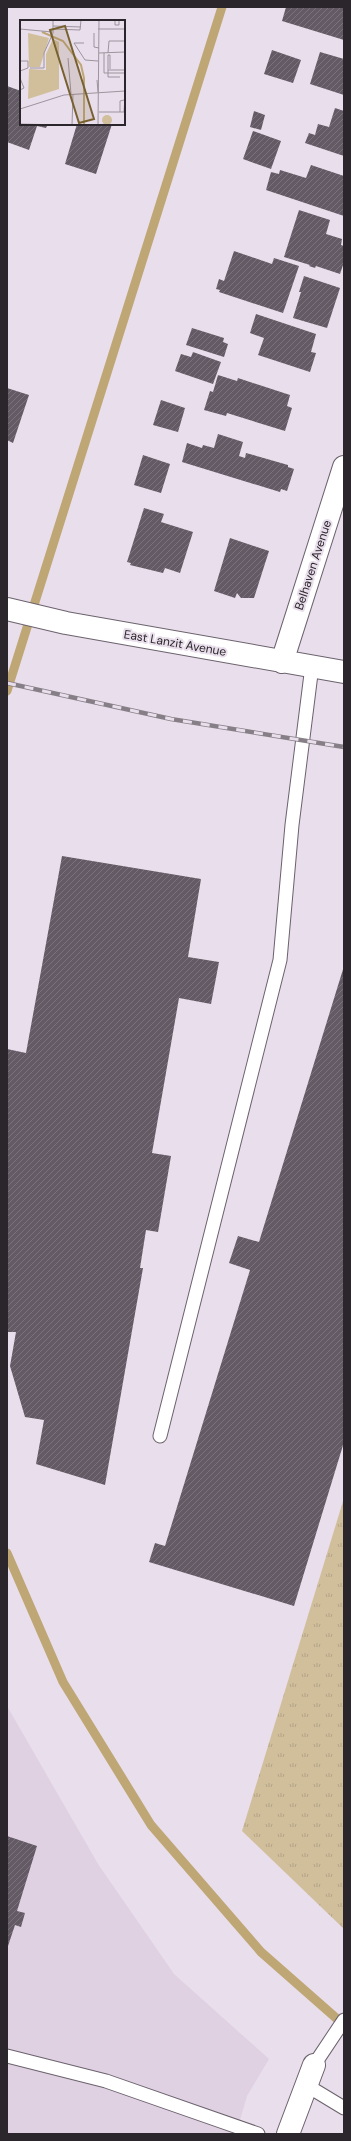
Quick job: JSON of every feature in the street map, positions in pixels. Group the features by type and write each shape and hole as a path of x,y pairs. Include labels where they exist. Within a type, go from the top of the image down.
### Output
{"street":[{"name":"Belhaven Avenue","path":"282,662 344,467"},
{"name":"East Lanzit Avenue","path":"7,609 66,623 344,672"},
{"path":"288,2134 314,2065"}],"lane":[{"path":"160,1436 280,960 292,825 312,666"},
{"path":"314,2065 344,2020"},
{"path":"7,2056 106,2081 258,2134"},
{"path":"306,2085 344,2108"}],"shaded area":[{"path":"7,1706 98,1864 174,1974 269,2059 247,2096 236,2134 7,2134"}],"green space":[{"path":"344,1498 344,1929 242,1831"}],"building":[{"path":"286,7 344,7 344,40 282,21"},
{"path":"272,50 301,60 293,83 264,74"},
{"path":"320,52 344,59 344,95 310,84"},
{"path":"7,86 20,91 20,125 48,125 46,128 37,126 29,150 7,142"},
{"path":"335,108 344,111 344,156 305,143 309,133 315,135 318,124 329,127"},
{"path":"254,111 265,115 261,130 250,127"},
{"path":"77,125 112,125 96,174 65,164"},
{"path":"253,131 281,141 271,169 243,159"},
{"path":"311,165 344,176 344,216 266,190 271,172 279,174 280,170 306,178"},
{"path":"299,210 330,220 326,234 342,239 341,245 344,246 344,262 340,274 316,266 315,268 284,257"},
{"path":"234,251 272,264 274,258 299,266 283,313 219,292 220,290 216,289 219,279 224,281"},
{"path":"304,276 340,288 327,328 293,318"},
{"path":"256,314 316,334 311,352 316,353 310,372 258,355 264,338 250,333"},
{"path":"192,328 224,338 223,342 228,344 224,357 186,345"},
{"path":"193,352 221,362 213,384 175,371 181,354 191,357"},
{"path":"218,375 237,381 238,378 290,395 287,406 292,408 285,431 227,413 226,416 204,410 210,391 213,392"},
{"path":"7,388 29,395 13,443 7,440"},
{"path":"161,400 185,408 178,432 153,425"},
{"path":"218,434 243,442 239,456 245,458 246,453 288,465 288,467 294,469 287,491 281,489 280,492 182,462 187,443 202,448 203,445 214,448"},
{"path":"143,455 170,464 161,493 134,485"},
{"path":"144,508 164,514 161,522 193,532 180,573 165,568 163,573 130,565 131,563 127,562"},
{"path":"230,538 269,551 254,598 241,598 237,593 235,598 214,591"},
{"path":"62,856 201,879 188,957 219,962 211,1004 179,998 152,1153 171,1156 158,1232 146,1230 140,1268 143,1268 105,1485 36,1464 44,1420 25,1417 10,1366 16,1332 7,1332 7,1049 26,1053"},
{"path":"344,966 344,1442 294,1606 149,1562 155,1543 165,1546 250,1270 229,1263 238,1236 259,1242"},
{"path":"7,1836 37,1846 17,1911 25,1913 21,1927 15,1925 7,1949"}],"waterway":[{"path":"7,691 222,7"},
{"path":"7,1553 63,1682 151,1825 261,1952 344,2025"}],"railway":[{"path":"7,683 171,719 344,747"}]}
